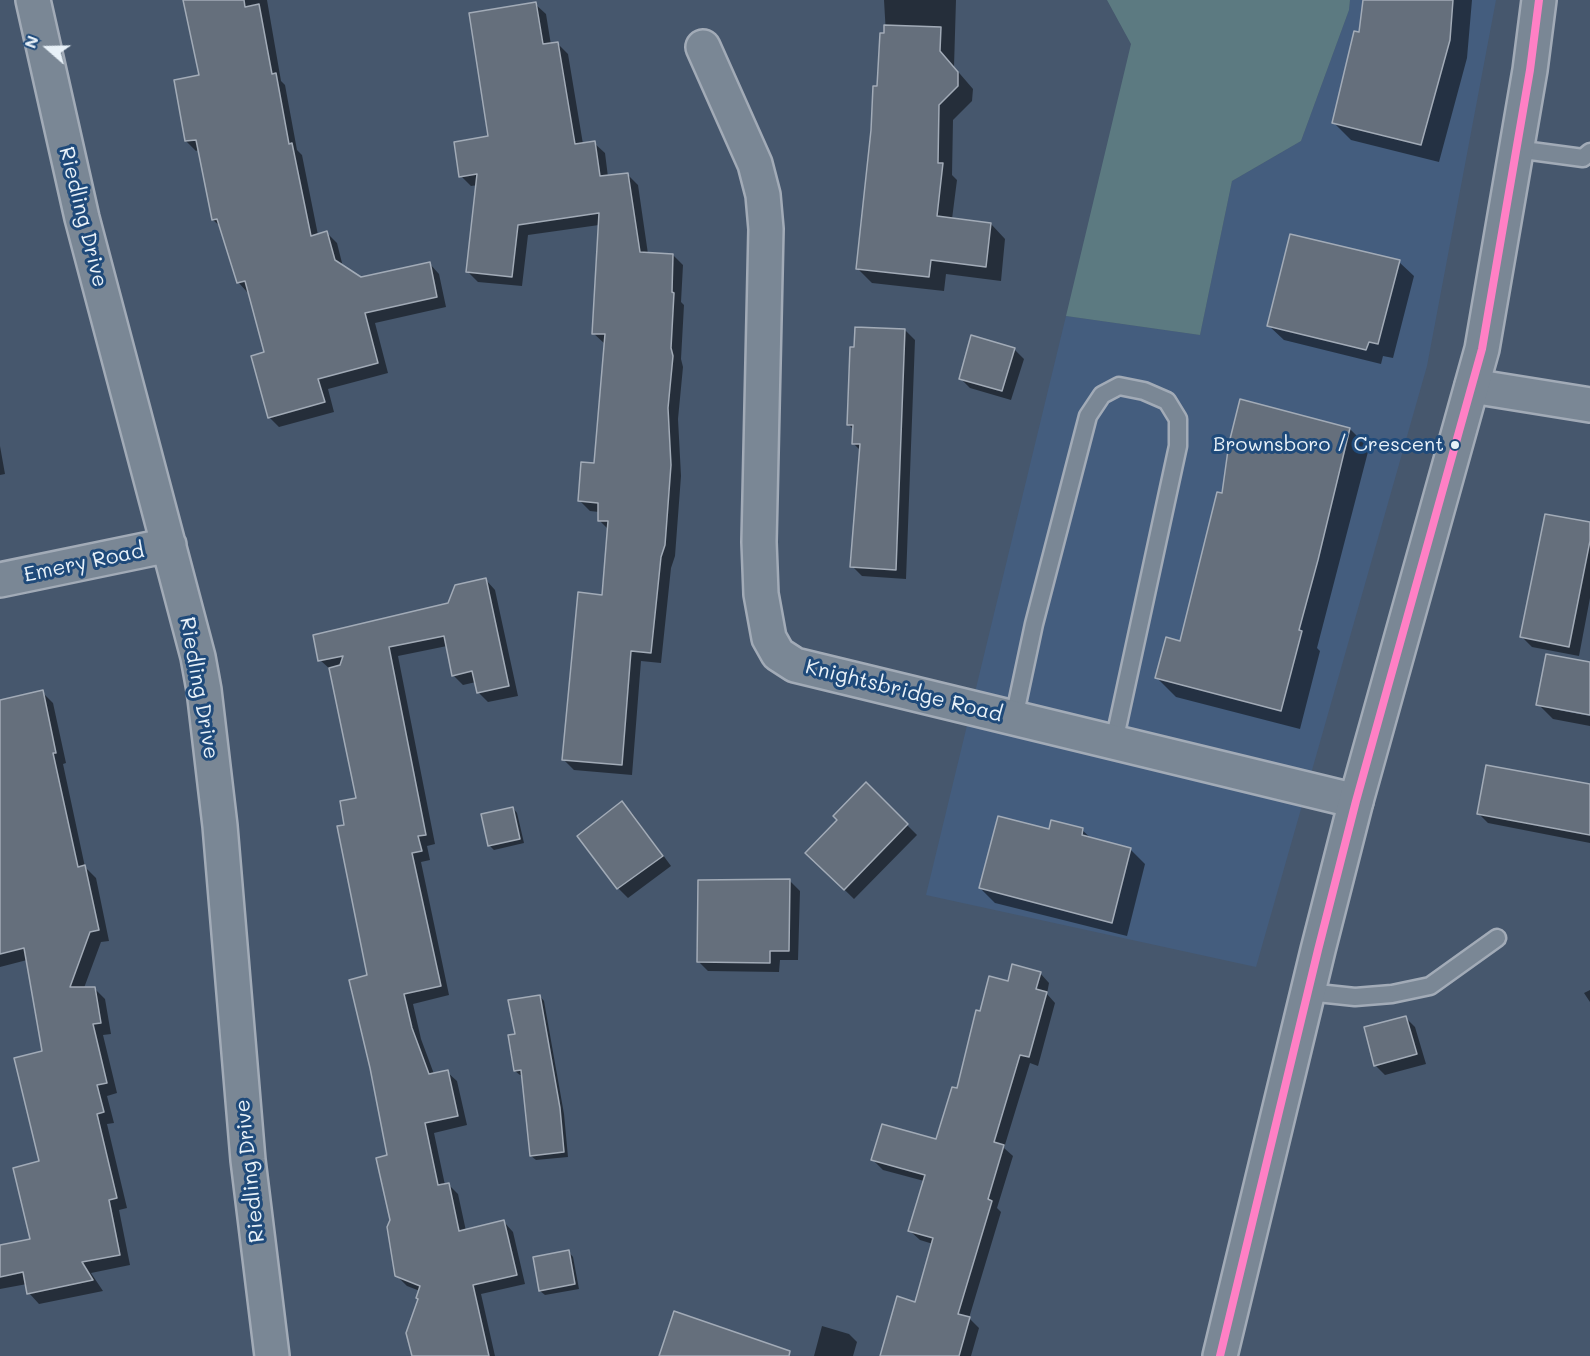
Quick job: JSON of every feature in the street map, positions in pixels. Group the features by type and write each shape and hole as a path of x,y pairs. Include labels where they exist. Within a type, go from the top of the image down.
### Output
{"street":[{"name":"Riedling Drive","path":"33,0 82,218 198,657 204,690 220,826 233,999 269,1352"},
{"path":"1220,1356 1356,801 1482,349 1539,0"},
{"name":"Knightsbridge Road","path":"703,47 755,164 763,195 766,229 759,542 761,594 769,638 778,654 795,665 1356,801"},
{"path":"1472,386 1590,405"},
{"name":"Emery Road","path":"0,580 169,545"}],"lane":[{"path":"1516,149 1583,158 1590,152"},
{"path":"1014,718 1034,624 1088,416 1102,395 1119,386 1144,391 1167,401 1178,419 1178,446 1114,742"},
{"path":"1308,992 1355,998 1392,994 1430,986 1497,938"}],"shaded area":[{"path":"1350,0 1496,0 1427,366 1256,967 926,895 1066,316 1200,335 1232,181 1301,141 1349,10"}],"green space":[{"path":"1107,0 1350,0 1349,10 1301,141 1232,181 1200,335 1066,316 1131,44"}],"building":[{"path":"183,0 244,0 245,7 259,4 272,74 276,73 289,144 292,143 311,236 327,231 335,260 361,277 430,262 437,297 365,313 378,363 318,379 325,402 268,418 251,356 264,352 245,281 237,283 217,219 212,220 196,140 185,141 174,80 199,75"},
{"path":"1363,0 1453,0 1450,40 1421,145 1332,123 1354,31 1359,32"},
{"path":"536,2 543,44 558,42 575,144 595,141 600,176 628,173 640,252 673,254 672,292 674,293 671,348 673,356 668,408 671,465 665,545 661,557 651,653 631,651 622,765 562,760 578,592 602,595 608,521 598,521 598,503 578,501 581,462 594,463 605,334 592,334 599,213 518,225 512,277 466,272 477,174 459,177 454,142 488,136 469,13"},
{"path":"884,25 941,27 940,51 958,72 958,86 939,105 938,163 943,163 937,216 991,223 986,267 931,260 929,277 856,269 871,130 873,86 877,86 880,33 884,33"},
{"path":"1290,234 1400,260 1378,344 1369,342 1366,350 1267,326"},
{"path":"855,327 905,329 896,570 850,567 860,444 852,444 853,425 847,425 850,347 854,347"},
{"path":"971,335 1015,348 1002,391 959,379"},
{"path":"1240,399 1350,428 1281,711 1155,678 1166,637 1180,641 1217,492 1222,493 1229,443"},
{"path":"1545,514 1590,522 1590,541 1569,647 1520,637"},
{"path":"486,578 509,686 477,693 472,671 452,676 444,636 389,647 426,835 418,836 422,851 412,853 441,986 404,994 412,1028 429,1074 448,1070 458,1116 425,1123 438,1185 449,1183 459,1231 504,1220 517,1275 473,1285 489,1356 412,1356 406,1333 420,1286 395,1276 387,1227 390,1220 376,1158 387,1155 370,1068 349,980 367,975 337,826 344,825 340,801 356,798 329,668 340,665 343,656 318,661 313,635 448,603 455,585"},
{"path":"1546,654 1590,662 1590,715 1536,705"},
{"path":"43,690 56,753 53,753 78,867 85,865 99,930 90,932 70,987 95,987 101,1023 93,1024 107,1083 97,1085 104,1112 97,1114 117,1198 109,1200 120,1255 82,1262 93,1280 27,1294 23,1272 0,1277 0,1245 30,1239 13,1168 39,1161 14,1058 42,1051 24,948 0,954 0,700"},
{"path":"1486,765 1590,784 1590,835 1477,814"},
{"path":"866,782 908,824 844,890 805,853 837,820 833,816"},
{"path":"622,801 663,856 617,889 577,836"},
{"path":"513,807 520,839 488,846 481,814"},
{"path":"998,816 1049,829 1051,820 1083,828 1082,835 1131,848 1112,923 979,888"},
{"path":"790,879 789,951 770,951 770,963 697,962 698,880"},
{"path":"1012,964 1041,972 1036,989 1047,992 1029,1057 1020,1055 994,1142 1004,1145 988,1199 992,1201 958,1314 970,1317 959,1356 880,1356 897,1296 915,1302 933,1238 908,1231 925,1175 871,1160 882,1124 936,1139 952,1087 957,1088 976,1010 980,1011 989,976 1008,981"},
{"path":"540,995 560,1108 564,1152 530,1156 521,1070 514,1071 508,1035 515,1034 508,1000"},
{"path":"1406,1016 1417,1054 1374,1066 1364,1027"},
{"path":"569,1250 575,1284 539,1291 533,1257"},
{"path":"674,1311 790,1351 789,1356 659,1356"}],"transit line":[{"path":"1220,1356 1356,801 1482,349 1530,70 1539,0"}],"place":[{"name":"Brownsboro / Crescent","path":"1455,445"}]}
